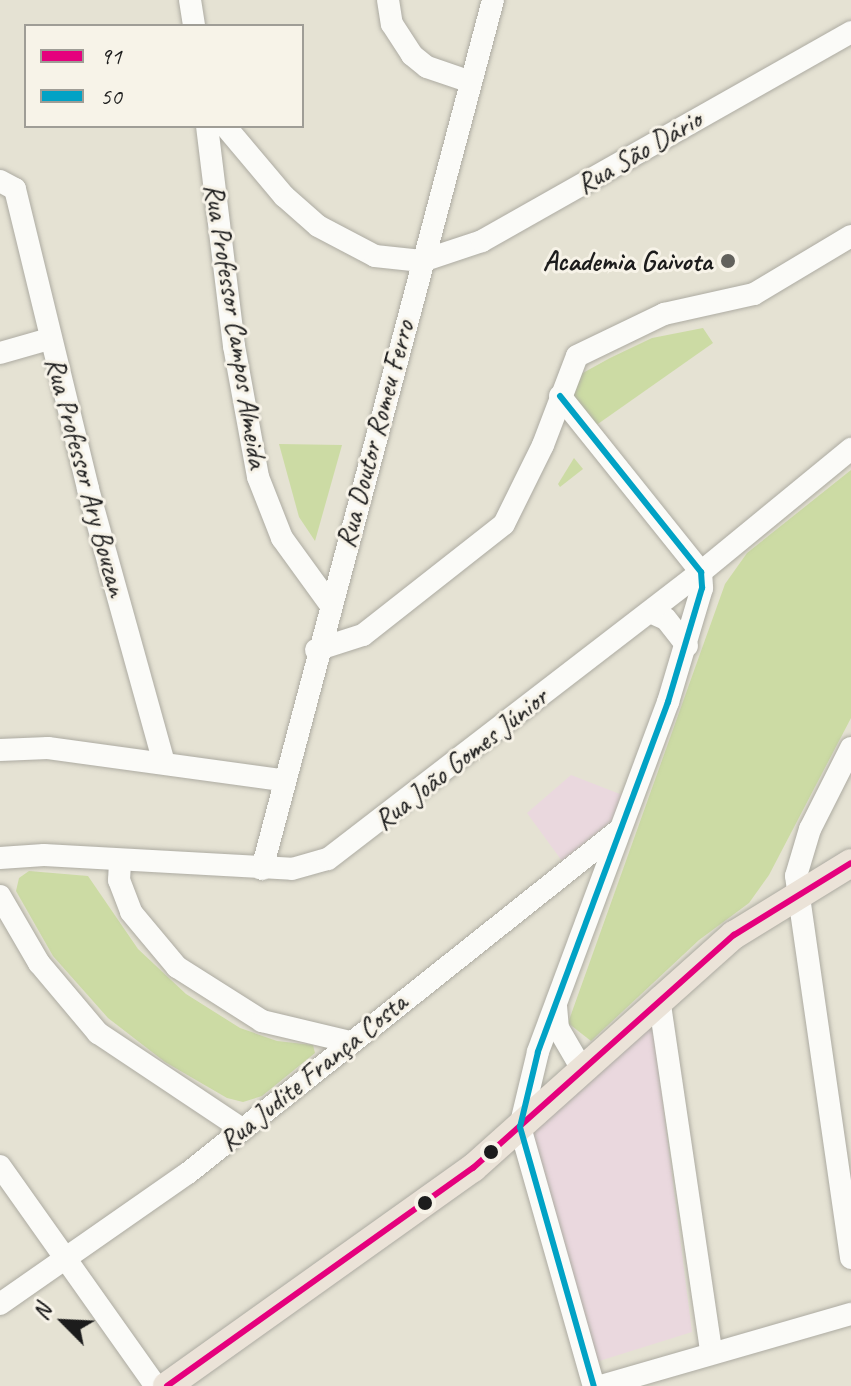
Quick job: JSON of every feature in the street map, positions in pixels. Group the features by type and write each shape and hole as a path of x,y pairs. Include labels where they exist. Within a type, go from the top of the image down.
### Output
{"main road":[{"path":"167,1386 457,1181 659,998 734,935 831,879"}],"street":[{"path":"190,0 194,24"},
{"path":"388,0 392,24 412,55 427,67 471,82"},
{"name":"Rua Doutor Romeu Ferro","path":"262,869 316,650 493,0"},
{"name":"Rua São Dário","path":"422,261 482,241 851,32"},
{"name":"Rua Professor Campos Almeida","path":"207,128 234,346 258,477 282,538 329,603"},
{"path":"227,128 284,196 318,226 375,256 422,261"},
{"name":"Rua Professor Ary Bouzan","path":"8,185 164,763"},
{"path":"316,650 356,640 504,524 543,445 573,361 583,352 664,314 754,294 851,236"},
{"path":"0,353 49,339"},
{"path":"560,396 701,572 700,603 687,646 555,1005 520,1127 594,1386"},
{"name":"Rua João Gomes Júnior","path":"0,858 44,855 262,869 309,867 349,846 701,572 851,449"},
{"path":"650,612 666,619 687,646"},
{"path":"0,750 48,748 282,780"},
{"path":"851,748 810,829 797,864 831,879 851,1258"},
{"name":"Rua Judite França Costa","path":"0,1304 242,1129 619,831"},
{"path":"120,862 119,880 131,912 177,967 262,1021 350,1042"},
{"path":"0,896 39,963 98,1033 242,1129"},
{"path":"659,998 711,1352"},
{"path":"555,1005 558,1028 582,1069"},
{"path":"0,1166 156,1386"},
{"path":"601,1386 851,1314"}],"shaded area":[{"path":"571,775 625,796 613,820 562,861 527,813"},
{"path":"652,1018 692,1332 596,1362 530,1128"}],"green space":[{"path":"703,328 713,343 595,426 572,397 581,374 610,358 652,338"},
{"path":"279,444 342,445 315,541 299,517"},
{"path":"574,458 583,469 560,487 558,484"},
{"path":"851,470 851,718 769,875 749,903 699,940 591,1041 568,1023 725,584 747,553"},
{"path":"29,871 88,876 138,949 186,994 240,1028 277,1041 313,1045 315,1053 262,1096 243,1102 227,1098 165,1062 108,1018 53,956 16,891 19,878"}],"transit line":[{"name":"50","path":"560,396 701,572 702,588 668,702 538,1052 520,1127 594,1386"},
{"name":"91","path":"167,1386 473,1168 734,935 851,863"}],"place":[{"name":"Academia Gaivota","path":"728,261"}]}
